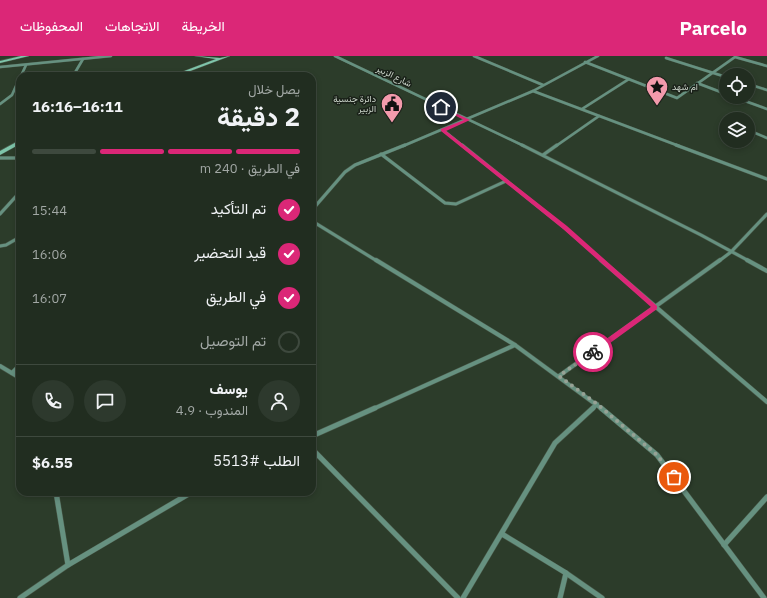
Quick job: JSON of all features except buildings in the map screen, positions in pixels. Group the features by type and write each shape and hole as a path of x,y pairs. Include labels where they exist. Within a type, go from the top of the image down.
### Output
{"main road":[{"path":"0,62 27,56"},
{"path":"197,56 221,59"},
{"path":"184,72 228,56"},
{"path":"0,153 16,144"}],"street":[{"path":"0,68 110,56"},
{"name":"شارع الزبير","path":"335,56 543,155 701,235 767,271"},
{"path":"474,56 543,85"},
{"path":"316,205 345,172 355,165 468,120 533,91 598,56"},
{"path":"670,56 666,58 719,75"},
{"path":"585,62 677,98 735,57 767,66"},
{"path":"75,72 83,59"},
{"path":"22,72 26,65"},
{"path":"582,109 629,79"},
{"path":"697,83 719,91"},
{"path":"0,104 12,94 16,86"},
{"path":"755,86 767,90"},
{"path":"533,91 767,179"},
{"path":"753,104 767,109"},
{"path":"543,155 599,116"},
{"path":"443,130 565,228 767,402"},
{"path":"755,133 767,138"},
{"path":"381,154 445,203 456,204 506,181"},
{"path":"0,158 16,158"},
{"path":"0,214 16,196"},
{"path":"559,376 731,252 767,214"},
{"path":"316,223 515,345 597,404 657,455 764,598"},
{"path":"0,246 16,240"},
{"path":"316,434 515,345"},
{"path":"0,366 16,376"},
{"path":"12,373 16,369"},
{"path":"463,598 555,443 597,404"},
{"path":"316,453 458,598"},
{"path":"57,496 68,565"},
{"path":"20,598 26,596 68,565 185,496"},
{"path":"724,545 767,497"},
{"path":"502,534 566,573 602,598"},
{"path":"560,598 566,573"}],"way so far":[{"path":"593,352 559,376 597,404 657,455 674,477"}],"place":[{"name":"ام شهد","path":"657,106"},
{"name":"دائرة جنسية الزبير","path":"392,124"}],"route":[{"path":"441,107 468,120 443,130 565,228 655,307 593,352"}]}
